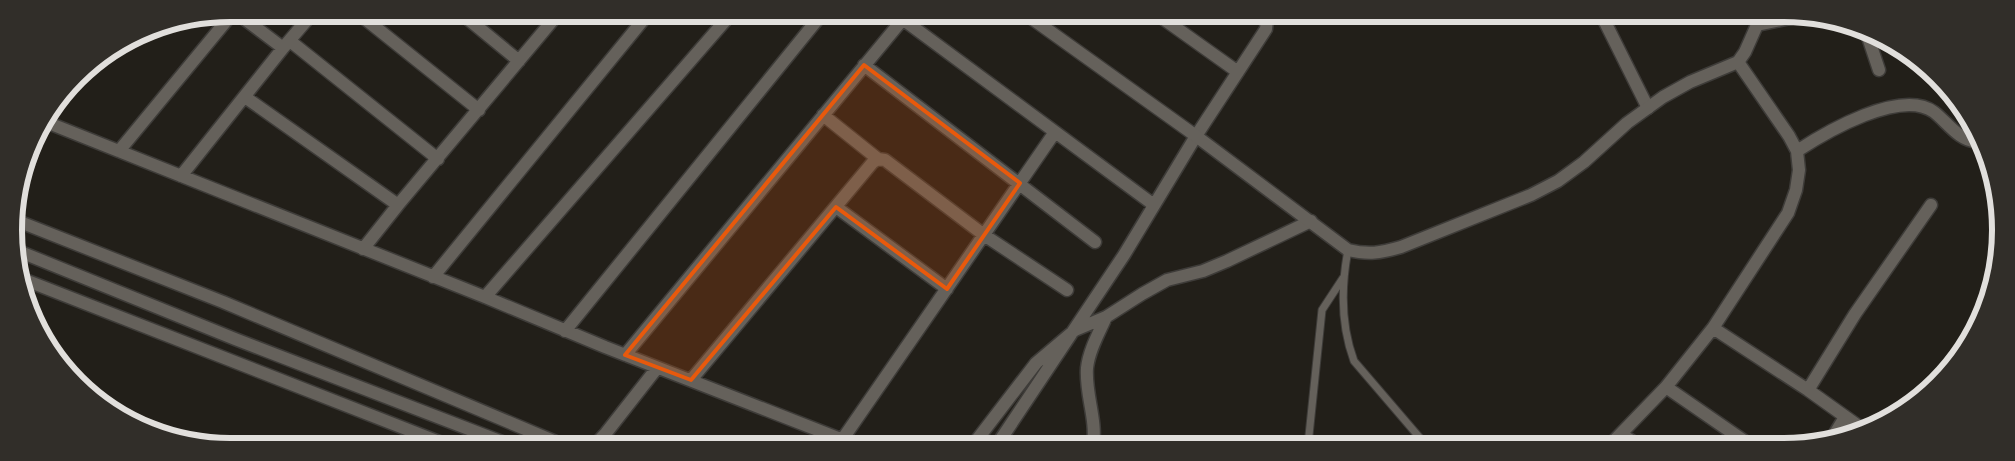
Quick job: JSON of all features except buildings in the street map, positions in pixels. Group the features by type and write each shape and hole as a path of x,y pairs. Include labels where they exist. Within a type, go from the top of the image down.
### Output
{"street":[{"path":"119,151 225,22"},
{"path":"251,22 286,44 438,159"},
{"path":"181,176 305,22"},
{"path":"369,22 479,110"},
{"path":"472,22 520,61"},
{"path":"363,249 552,22"},
{"path":"433,277 641,22"},
{"path":"485,297 724,22"},
{"path":"565,331 816,22"},
{"path":"625,355 864,65 896,22"},
{"path":"907,22 1154,205"},
{"path":"1037,22 1196,136 1348,250 1365,254 1382,252 1531,195 1558,181 1584,162 1627,123 1648,108 1690,82 1738,62 1745,52 1758,22"},
{"path":"1168,22 1238,72"},
{"path":"1002,438 1075,330 1196,136 1266,29 1267,22"},
{"path":"1605,22 1648,108"},
{"path":"1869,41 1879,70"},
{"path":"1617,438 1666,387 1713,328 1788,213 1796,190 1799,170 1796,151 1789,136 1738,62"},
{"path":"864,65 1095,242"},
{"path":"245,98 398,205"},
{"path":"1796,151 1842,124 1866,115 1907,104 1919,104 1933,111 1965,139 1972,140"},
{"path":"823,115 878,159 884,160 984,235 1067,290"},
{"path":"51,124 485,297 657,368 837,438"},
{"path":"843,438 1056,132"},
{"path":"691,380 878,159"},
{"path":"1808,390 1855,314 1931,204"},
{"path":"836,207 947,289"},
{"path":"978,438 1036,363 1075,330 1106,317 1167,280 1203,271 1311,221"},
{"path":"23,223 223,302 546,438"},
{"path":"24,253 244,342 492,438"},
{"path":"29,282 429,438"},
{"path":"1093,438 1093,419 1087,370 1089,356 1106,317"},
{"path":"1713,328 1808,390 1857,425"},
{"path":"601,438 657,368"},
{"path":"1666,387 1740,438"},
{"path":"1836,432 1845,417"},
{"path":"1621,434 1627,438"}],"lane":[{"path":"1348,250 1343,278 1344,308 1350,350 1354,361 1420,438"},
{"path":"1309,438 1322,310 1343,278"}],"highlighted area":[{"path":"864,65 1020,183 947,289 836,207 691,380 625,355"}]}
